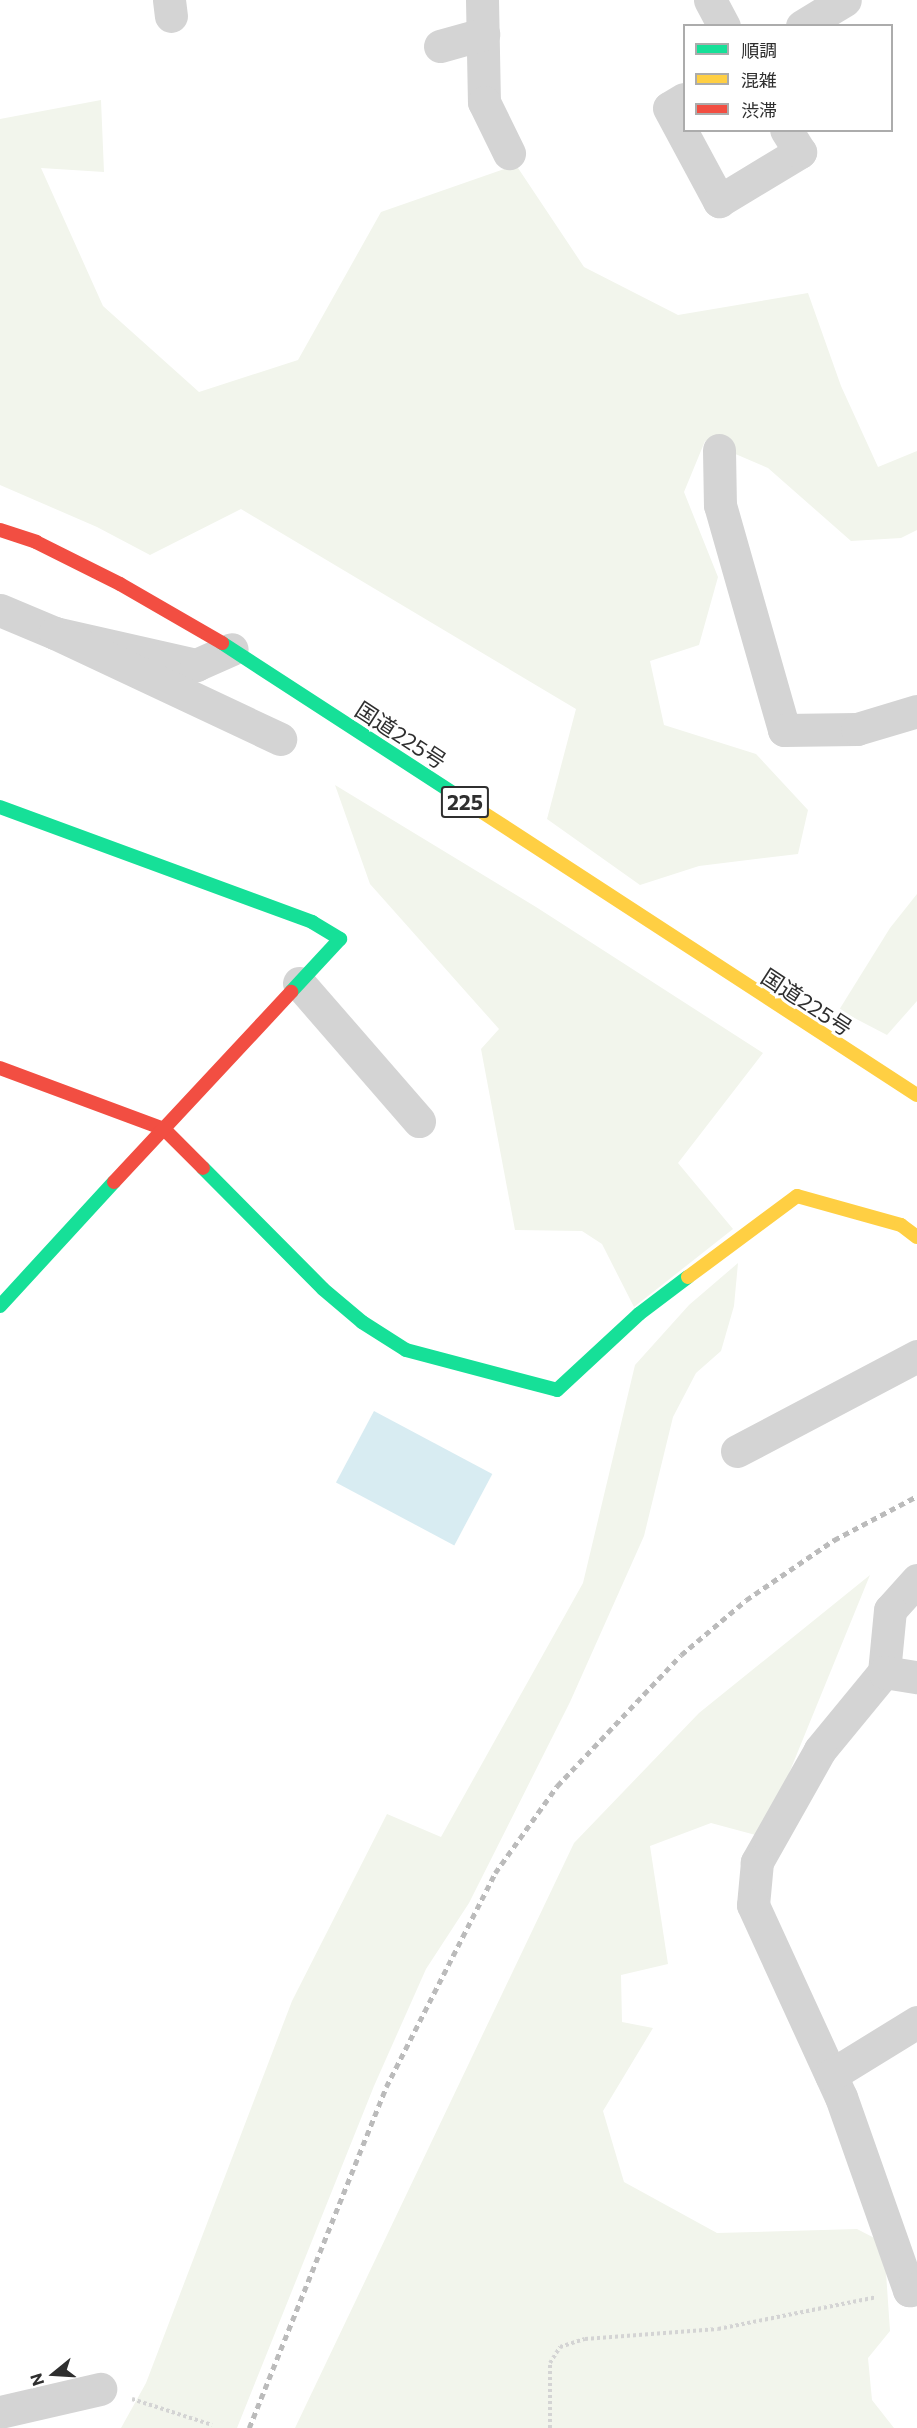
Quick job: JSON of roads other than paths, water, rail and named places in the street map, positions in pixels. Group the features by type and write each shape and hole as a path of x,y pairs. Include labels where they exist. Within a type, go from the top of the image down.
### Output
{"main road":[{"name":"国道225号","path":"0,531 36,542 120,584 232,649 917,1095"},
{"path":"0,807 312,922 340,939 0,1306"},
{"path":"0,1068 164,1129 322,1288 362,1322 406,1350 557,1390 639,1314 797,1196 901,1225 917,1238"}],"street":[{"path":"482,0 484,102 509,153"},
{"path":"710,0 723,24"},
{"path":"440,46 483,34"},
{"path":"683,100 669,108 719,201 800,152 787,132"},
{"path":"719,450 720,506 784,730 857,729 917,711"},
{"path":"0,610 55,633 280,739"},
{"path":"55,633 196,665 232,649"},
{"path":"300,983 419,1121"},
{"path":"737,1451 917,1356"},
{"path":"913,2289 831,2075 753,1905 757,1862 820,1750 884,1672 890,1610 917,1580"},
{"path":"884,1672 917,1677"},
{"path":"831,2075 917,2022"},
{"path":"0,2412 100,2389"}],"railway":[{"path":"249,2428 386,2087 495,1873 557,1786 681,1655 746,1600 834,1540 917,1496"}]}
